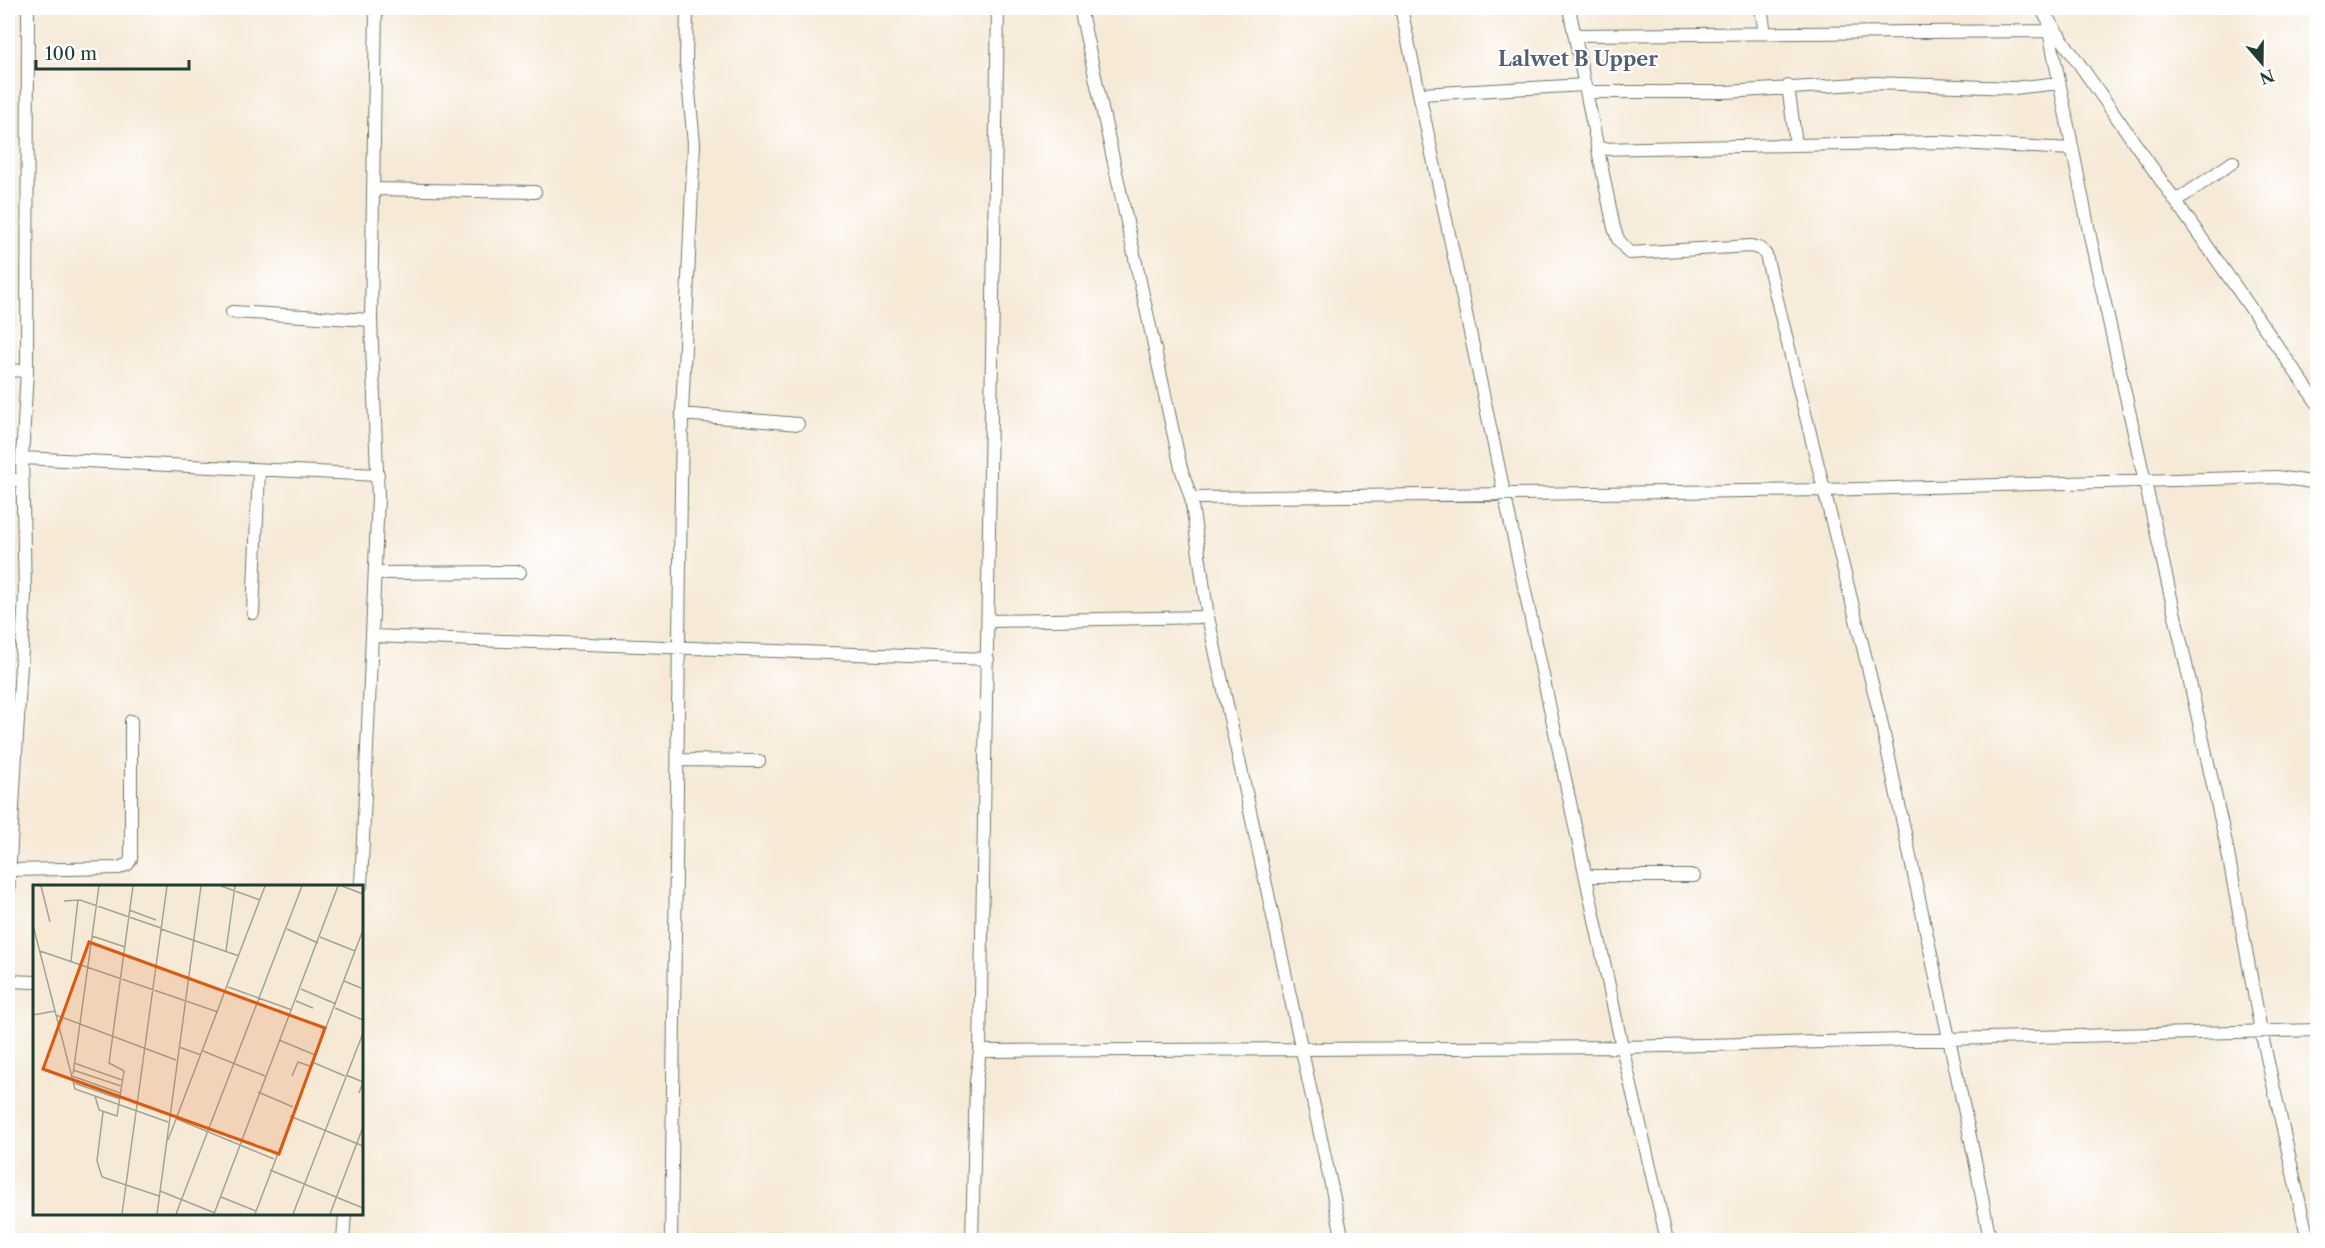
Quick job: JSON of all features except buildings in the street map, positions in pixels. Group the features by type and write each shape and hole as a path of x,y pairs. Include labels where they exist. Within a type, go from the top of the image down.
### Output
{"street":[{"path":"8,896 25,594 22,458 27,371 28,8"},
{"path":"361,885 378,475 371,320 376,8"},
{"path":"671,1240 681,646 682,414 694,143 686,62 687,8"},
{"path":"972,1240 976,1081 980,1051 990,621 998,8"},
{"path":"1080,8 1181,468 1191,498 1208,617 1343,1240"},
{"path":"1401,8 1506,492 1622,1047 1666,1240"},
{"path":"1569,8 1614,228 1621,244 1629,253 1751,246 1761,249 1766,255 1880,716 1990,1240"},
{"path":"1761,8 1766,33"},
{"path":"2040,8 2049,26 2176,201 2318,404"},
{"path":"1575,35 2049,26"},
{"path":"2049,26 2072,149 2226,843 2261,1030 2308,1240"},
{"path":"1421,94 1586,89 1726,92 1788,86 1874,83 2014,88 2059,83"},
{"path":"1788,86 1796,144"},
{"path":"1598,149 1939,142 2072,149"},
{"path":"2176,201 2233,162"},
{"path":"374,189 535,192"},
{"path":"232,312 371,320"},
{"path":"8,370 27,371"},
{"path":"682,414 798,424"},
{"path":"22,458 378,475"},
{"path":"253,613 259,470"},
{"path":"1191,498 1506,492 1825,490 2277,477 2318,483"},
{"path":"8,480 22,480"},
{"path":"375,573 520,572"},
{"path":"990,621 1208,617"},
{"path":"372,636 988,659"},
{"path":"9,870 119,868 128,864 131,859 131,721"},
{"path":"678,760 759,761"},
{"path":"1586,876 1694,876"},
{"path":"8,981 33,981"},
{"path":"980,1051 1301,1047 1622,1047 2318,1030"},
{"path":"344,1240 345,1215"}],"district":[{"name":"Lalwet B Upper","path":"1578,59"}]}
